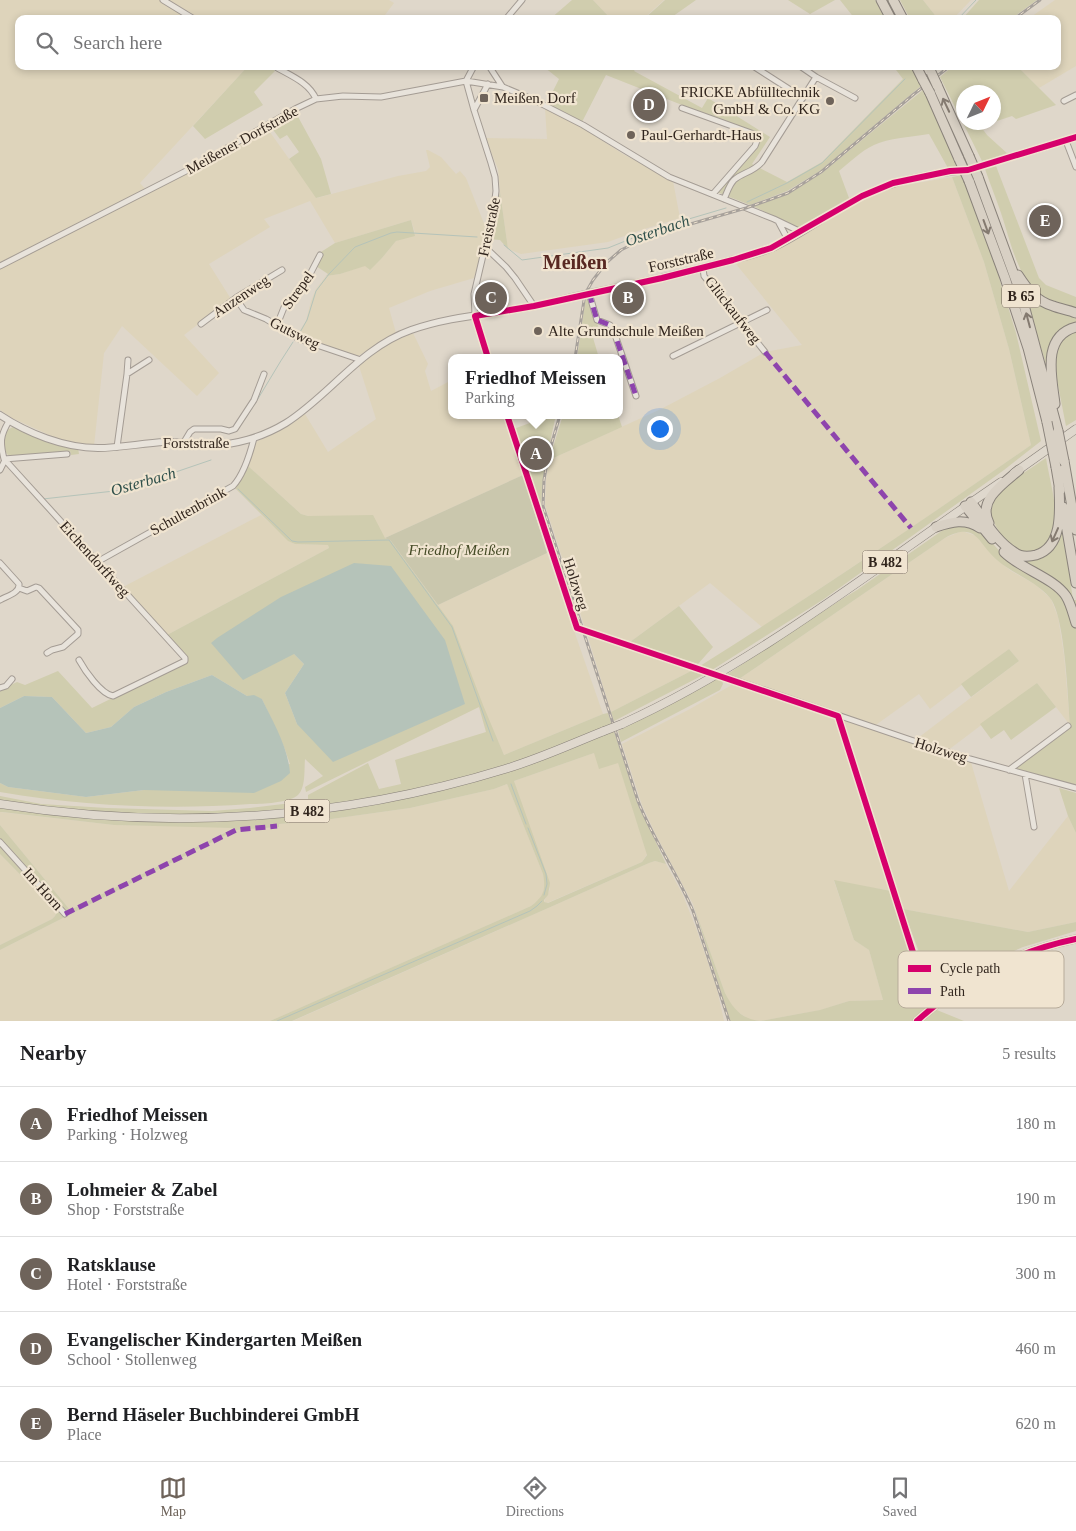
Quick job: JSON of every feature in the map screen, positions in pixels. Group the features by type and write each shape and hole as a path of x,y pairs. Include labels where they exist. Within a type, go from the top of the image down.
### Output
{"highway":[{"path":"881,0 889,15"},
{"path":"892,0 901,15"},
{"name":"B 65","path":"918,70 959,159 974,179 1008,258 1021,294 1052,419 1060,464 1076,530"},
{"name":"B 65","path":"930,70 969,156 974,179 1005,278 1052,419 1058,431 1059,487 1076,583"},
{"path":"1008,258 1024,284 1036,298 1052,306 1076,313"},
{"path":"1052,419 1052,350 1062,334 1076,327"},
{"path":"992,534 986,513 988,499 1019,470"},
{"path":"936,526 953,522 965,522 977,526 992,534 1015,553 1029,557 1049,548 1058,529 1059,487"},
{"path":"968,504 1007,554 1022,566 1063,592 1076,623"}],"main road":[{"name":"B 482","path":"0,804 56,812 159,819 221,818 296,813 378,801 465,781 516,765 622,724 684,693 773,640 1076,429"},
{"path":"1034,951 1076,939"},
{"path":"917,1021 933,1008"}],"street":[{"path":"163,0 187,15"},
{"path":"509,15 522,0"},
{"path":"281,70 305,84 311,89 316,99"},
{"path":"466,81 472,70"},
{"path":"491,70 502,87"},
{"path":"759,70 803,98"},
{"path":"806,70 855,98"},
{"path":"724,198 734,180 751,172 762,162 816,77"},
{"name":"Meißener Dorfstraße","path":"0,266 192,168 316,99 343,96 381,97 466,81 502,87 568,116 669,177 778,220 801,232"},
{"name":"Freistraße","path":"466,81 496,184 496,203 474,294 475,316"},
{"path":"474,110 488,84"},
{"path":"1064,101 1076,95"},
{"path":"682,108 754,134 758,138 755,146 713,194"},
{"path":"801,232 862,196 892,183 968,170 1076,137"},
{"path":"1066,141 1076,167"},
{"path":"778,220 786,236 785,241"},
{"name":"Forststraße","path":"0,415 8,421 54,441 91,448 167,442 222,445 254,438 284,424 301,412 361,360 386,342 410,330 534,306 702,268 771,248 801,232"},
{"path":"484,247 506,267 534,306"},
{"name":"Strepel","path":"276,325 285,305 306,282 320,256"},
{"name":"Glückaufweg","path":"702,268 704,276 765,352"},
{"name":"Anzenweg","path":"201,324 237,296 282,270"},
{"path":"589,293 596,317 601,322 610,325 613,329 622,354"},
{"name":"Gutsweg","path":"237,296 237,300 244,310 276,325 299,339 361,360"},
{"path":"673,356 767,310"},
{"path":"475,316 487,354"},
{"path":"623,358 636,396"},
{"path":"117,447 128,360"},
{"path":"126,374 149,360"},
{"path":"184,442 190,432 194,430 221,429 229,431 235,429 254,400 264,374"},
{"name":"Holzweg","path":"508,419 577,628 709,672"},
{"path":"0,470 5,460 1,450 0,439 8,421"},
{"name":"Schultenbrink","path":"98,562 233,486 244,467 254,438"},
{"path":"5,460 67,454"},
{"name":"Eichendorffweg","path":"5,460 185,658 185,661 113,696 107,696 85,671 79,660"},
{"path":"0,563 19,584 19,588"},
{"path":"19,588 27,591 36,587 39,588 78,630 78,634 63,647 46,653"},
{"path":"0,600 18,591 19,588"},
{"name":"Holzweg","path":"723,676 912,740 1009,770 1076,788"},
{"path":"0,688 6,686 12,679"},
{"path":"1009,770 1068,726"},
{"path":"1025,774 1034,826"},
{"name":"Im Horn","path":"0,842 65,914"}],"shaded area":[{"path":"0,0 160,0 184,15 15,15 15,70 244,70 140,183 146,190 0,264"},
{"path":"169,0 389,0 394,3 385,15 194,15"},
{"path":"572,0 593,0 607,15 555,15"},
{"path":"593,0 664,0 647,15 607,15"},
{"path":"665,0 696,0 675,15 648,15"},
{"path":"788,0 835,0 810,14"},
{"path":"840,0 875,0 884,15 852,15"},
{"path":"900,0 923,0 935,15 908,15"},
{"path":"923,0 971,0 957,15 935,15"},
{"path":"979,0 1037,0 1016,15 966,15"},
{"path":"1055,0 1076,0 1076,66 1039,88 1021,70 1061,70 1061,15 1034,15"},
{"path":"244,70 275,71 254,92 263,105 205,139 193,126"},
{"path":"548,70 635,70 702,108 708,98 770,137 752,164 787,182 822,162 903,79 896,70 913,70 921,86 820,171 787,191 750,205 717,192 754,149 758,135 606,75 582,122 547,103 559,79"},
{"path":"948,70 1021,70 1056,105 1016,119 1012,116 1001,120 1001,85 956,85 956,109 940,77"},
{"path":"923,90 958,166 948,168 929,134 893,139 869,147 839,171 849,198 800,227 796,227 753,206 788,194 822,173"},
{"path":"545,108 673,181 680,218 608,242 521,254 508,249 498,169 485,138 547,139"},
{"path":"296,113 321,159 331,194 316,198 289,159 299,152 287,135 280,139 271,127"},
{"path":"267,128 317,198 398,176 426,171 430,167 426,150 441,157 456,174 460,171 466,178 487,231 474,278 430,291 389,308 396,333 358,356 297,335 306,321 316,289 326,276 340,274 365,265 369,270 396,241 415,233 411,220 335,243 310,201 264,219 270,227 209,264 231,299 184,335 219,373 197,396 122,326 104,353 94,446 58,439 12,418 0,410 0,268 149,193"},
{"path":"966,130 983,130 1009,155 982,161"},
{"path":"996,166 1039,278 1046,285 1076,297 1076,309 1057,304 1040,296 1025,279 1015,257 985,169"},
{"path":"962,175 986,235 1016,333 1041,441 1004,470 824,599 712,670 700,666 867,557 1031,445 1009,349 984,262 952,177"},
{"path":"952,177 984,262 1009,349 1031,445 762,627 710,583 630,642 585,628 545,505 549,460 661,409 765,352 802,345 736,264 770,251 863,198 894,187"},
{"path":"500,192 508,249 500,240 489,239"},
{"path":"411,220 415,236 396,241 370,270 365,266 340,274 326,276 328,274 316,266 323,254 321,252 335,243"},
{"path":"1024,291 1076,316 1076,324 1061,330 1056,335 1050,348 1048,371"},
{"path":"586,296 599,328 591,331 598,354 578,354"},
{"path":"1076,331 1076,420 1066,426 1054,365 1057,346 1064,336"},
{"path":"413,333 428,364 425,371 431,391 448,382 448,419 507,419 523,475 385,538 301,514 247,465 256,442 305,414 328,452 376,419 359,366 392,342"},
{"path":"540,419 555,419 543,483 541,506 539,507 528,470 543,464 545,451 542,445 517,453 511,430"},
{"path":"562,419 619,419 622,427 549,460"},
{"path":"13,427 78,448 79,454 71,455 70,451 9,456 6,453 3,440 7,430"},
{"path":"1046,458 1055,504 1055,530 1045,546 1034,551 1022,551 1012,546 1002,536 991,515 990,504 1006,486"},
{"path":"247,465 301,514 308,516 373,515 385,538 391,541 453,626 504,755 608,713 638,804 666,864 655,861 649,863 292,1021 270,1021 531,906 539,899 544,889 543,874 507,784 494,789 410,808 317,821 279,824 279,827 236,830 0,950 0,945 52,919 57,912 0,854 0,825 70,910 234,828 114,825 0,812 0,796 41,804 212,811 308,801 308,795 368,763 379,789 401,784 395,760 486,732 479,707 306,792 305,787 323,776 305,759 301,792 288,800 261,804 187,807 125,806 62,801 0,792 0,783 8,787 86,797 144,790 290,764 262,699 247,696 212,675 166,692 134,707 111,727 86,733 52,697 24,696 0,708 0,690 17,682 25,685 58,671 92,708 188,661 167,635 329,548 328,545 295,544 288,541 235,488","holes":["294,654 465,704 297,724 285,693 304,664","594,753 599,769 618,763 647,855 642,862 548,903 544,902 548,895 550,883 514,781"]},
{"path":"261,515 289,541 295,544 328,545 329,548 167,635 123,587"},
{"path":"1062,522 1073,600 1076,600 1076,790 1009,770 1070,725 1062,639 1055,608 1050,598 1038,587 997,560 976,536 970,533 956,533 945,538 739,679 726,675 857,590 943,530 954,525 969,525 981,532 1006,558 1042,555"},
{"path":"962,531 976,536 996,559 1011,571 1036,585 1051,599 1058,617 1064,655 1070,725 1037,683 947,751 970,759 1009,891 1068,816 1076,833 1076,922 1028,932 903,909 842,717 739,679 945,538","holes":["1009,649 1019,661 914,741 873,727 919,694 930,709"]},
{"path":"547,553 603,714 504,755 438,605"},
{"path":"354,563 391,566 445,640 465,704 333,762 297,724 285,693 304,664 294,654 243,680 211,643 281,597"},
{"path":"679,606 713,647 698,664 630,642"},
{"path":"587,634 695,669 611,712"},
{"path":"1009,649 1019,661 971,697 961,684"},
{"path":"695,669 707,673 614,721 611,712"},
{"path":"212,675 247,696 254,695 262,699 279,735 289,763 290,773 281,781 254,793 144,790 86,797 8,787 0,783 0,708 24,696 52,697 86,733 111,727 134,707 166,692"},
{"path":"721,677 723,684 720,690 621,742 618,731"},
{"path":"734,682 836,717 891,891 834,881 854,940 869,950 883,1000 849,1001 821,1010 760,1021 750,1020 732,1008 693,904 642,805 622,744 690,709"},
{"path":"1037,683 1056,707 1011,740 1004,730 991,739 980,724"},
{"path":"594,753 618,762 647,854 642,862 547,903 544,902 550,889 514,781"},
{"path":"507,784 543,874 545,885 543,893 540,899 531,906 270,1021 0,1021 0,950 236,830 278,827 278,824 317,821 410,808 494,789"},
{"path":"1059,788 1076,793 1076,833 1068,816"},
{"path":"0,812 114,825 235,827 70,910 0,825"},
{"path":"0,854 57,912 52,919 0,945"},
{"path":"655,861 666,864 682,893 717,989 724,1021 293,1021 649,863"},
{"path":"834,880 891,891 910,951 898,951 898,1008 932,1008 964,1021 760,1021 820,1010 849,1001 883,1000 869,950 854,940"},
{"path":"693,904 728,999 743,1015 760,1021 730,1021"},
{"path":"903,909 1028,932 1076,922 1076,931 1014,951 919,951"}],"green space":[{"name":"Friedhof Meißen","path":"523,475 547,553 438,605 391,541 385,538"}],"waterway":[{"name":"Osterbach","path":"962,15 976,0"},
{"name":"Osterbach","path":"747,202 787,183 822,163 905,79"},
{"name":"Osterbach","path":"504,245 522,260 608,248 655,229 726,208"},
{"name":"Osterbach","path":"299,334 307,320 316,291 329,274 355,247 397,232 477,237"},
{"name":"Osterbach","path":"245,419 293,342"},
{"name":"Osterbach","path":"43,499 123,490 211,460"},
{"path":"238,489 292,541 389,540 452,627 493,741"},
{"path":"511,784 526,824"},
{"path":"528,828 546,874 547,884 544,895"},
{"path":"277,1021 530,911 542,901"}],"railway":[{"path":"1019,15 1040,0"},
{"path":"576,354 585,294 606,263 621,250 649,236 746,208 788,193 821,172 945,70"},
{"path":"559,419 548,456 544,480 543,506 638,801 693,911 729,1021"}],"marked path":[{"path":"589,293 597,320 610,325 613,329 622,354"},
{"path":"765,352 911,528"},
{"path":"623,358 636,396"},
{"path":"65,914 236,830 277,826"}],"cycle path":[{"path":"487,354 475,316 534,306 662,278 733,260 771,248 862,196 893,183 950,171 968,170 1076,137"},
{"path":"508,419 577,628 838,716 913,951"},
{"path":"1032,951 1076,939"},
{"path":"917,1021 932,1008"}],"place":[{"name":"Meißen, Dorf","path":"484,98"},
{"name":"FRICKE Abfülltechnik GmbH & Co. KG","path":"830,101"},
{"name":"Evangelischer Kindergarten Meißen","path":"649,105"},
{"name":"Paul-Gerhardt-Haus","path":"631,135"},
{"name":"Bernd Häseler Buchbinderei GmbH","path":"1045,221"},
{"name":"Ratsklause","path":"491,298"},
{"name":"Lohmeier & Zabel","path":"628,298"},
{"name":"Alte Grundschule Meißen","path":"538,331"},
{"name":"Friedhof Meissen","path":"536,454"}],"district":[{"name":"Meißen","path":"575,262"}]}
